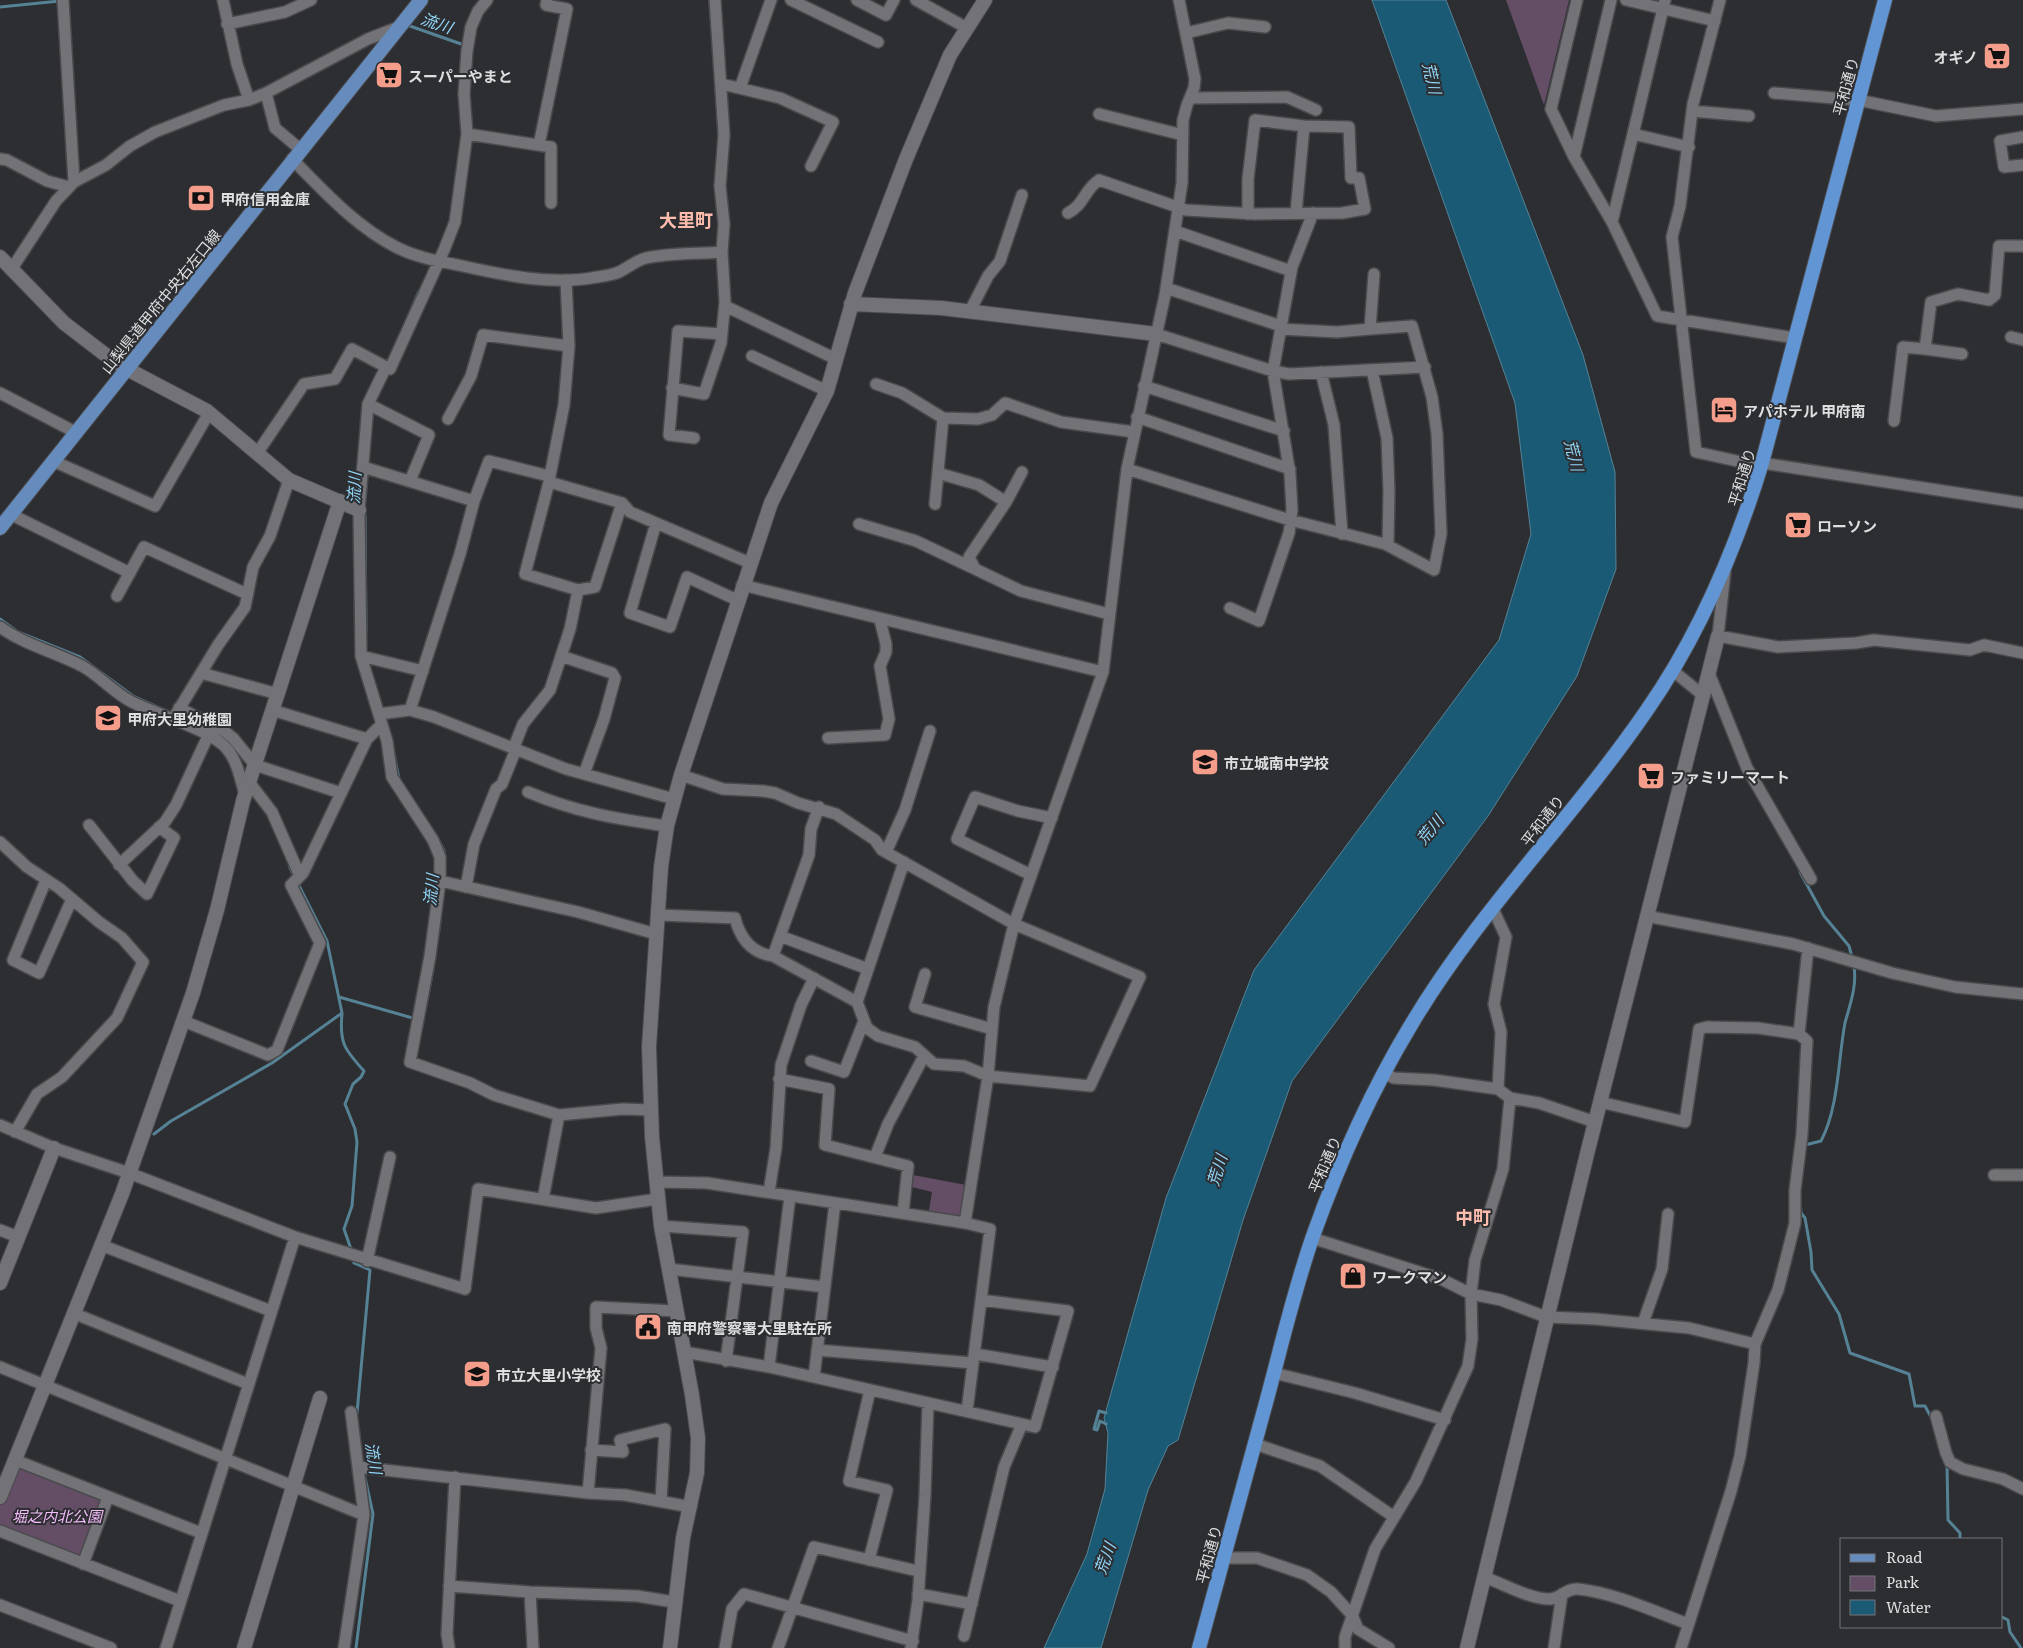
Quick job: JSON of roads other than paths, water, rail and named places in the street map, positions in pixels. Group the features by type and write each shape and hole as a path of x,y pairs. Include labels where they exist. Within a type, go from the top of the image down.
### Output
{"highway":[{"name":"平和通り","path":"1198,1648 1312,1238 1335,1177 1383,1073 1436,985 1628,737 1698,626 1725,569 1744,523 1762,463 1885,0"}],"main road":[{"name":"山梨県道甲府中央右左口線","path":"0,528 296,154 421,0"}],"street":[{"path":"63,0 72,184"},
{"path":"223,0 236,64 250,100"},
{"path":"227,24 285,12 311,0"},
{"path":"258,452 304,384 335,379 352,349 390,369 440,261 455,222 467,134 464,94 467,51 471,27 478,11 487,0"},
{"path":"539,145 566,9 546,5 547,0"},
{"path":"672,388 704,394 714,369 722,334 725,306 722,252 724,224 720,186 724,135 715,0"},
{"path":"740,88 771,0"},
{"path":"790,0 878,42"},
{"path":"857,0 886,15 894,0"},
{"path":"916,0 966,28"},
{"path":"670,1648 683,1538 697,1472 698,1438 662,1226 656,1182 651,1110 649,1047 656,934 667,826 680,775 771,503 827,391 851,304 906,159 950,55 985,0"},
{"path":"965,1223 988,1076 994,1007 1014,924 1103,672 1127,470 1166,288 1182,183 1183,120 1194,88 1194,79 1179,0"},
{"path":"1577,0 1551,109 1574,157 1612,222 1657,316 1795,338"},
{"path":"1574,157 1611,0"},
{"path":"1626,0 1664,4 1715,21"},
{"path":"1720,0 1692,111 1689,147 1680,206 1672,237 1696,452 1746,464 1762,463 2023,503"},
{"path":"1612,222 1664,4"},
{"path":"1186,33 1228,23 1265,27"},
{"path":"12,270 56,201 72,184 106,165 130,146 155,132 224,105 250,100 266,93 368,39 400,26"},
{"path":"722,84 780,98 833,122 811,166"},
{"path":"266,93 275,128 296,154 360,224 396,247 414,255 500,274 566,280 597,278 618,272 634,262 649,258 722,252"},
{"path":"1774,93 1858,100 1936,116 2023,109"},
{"path":"1190,98 1287,97 1316,110"},
{"path":"1692,111 1749,116"},
{"path":"1099,114 1183,135"},
{"path":"1068,213 1078,208 1090,186 1099,180 1186,210 1248,214 1342,213 1365,209 1359,178 1351,178 1349,127 1304,126 1255,120 1248,180 1248,214"},
{"path":"1296,213 1304,126"},
{"path":"467,134 551,147 551,203"},
{"path":"1633,134 1689,147"},
{"path":"2023,138 2000,141 2004,166 2023,165"},
{"path":"0,159 7,160 47,181 72,184"},
{"path":"970,311 988,276 1000,261 1022,195"},
{"path":"1230,608 1259,621 1289,534 1290,469 1272,371 1291,271 1312,213"},
{"path":"1175,231 1291,271"},
{"path":"1925,349 1931,302 1958,294 1989,300 1995,295 2000,246 2023,246"},
{"path":"0,257 64,323 127,369 209,413 258,452 289,480 359,510"},
{"path":"1370,329 1374,274"},
{"path":"566,280 569,346 564,405 549,479 525,574 578,590 595,587 622,502"},
{"path":"1127,470 1290,520 1388,545 1434,570 1441,534 1437,444 1432,398 1425,367 1412,326 1337,332 1280,328 1166,288"},
{"path":"851,304 970,311 1156,334 1272,371 1289,374 1425,367"},
{"path":"725,306 836,359"},
{"path":"694,438 669,435 678,331 722,334"},
{"path":"448,419 471,376 483,335 569,346"},
{"path":"2011,337 2023,340"},
{"path":"1894,421 1903,346 1962,354"},
{"path":"752,356 827,391"},
{"path":"386,367 368,404 359,510 361,656 387,741 392,777 433,840 440,857 440,881 430,956 410,1062 470,1083 494,1095 560,1115 623,1109 651,1110"},
{"path":"1372,370 1387,438 1388,545"},
{"path":"1321,372 1334,424 1342,534"},
{"path":"876,384 902,393 944,418 978,419 992,415 1004,403 1062,422 1134,432"},
{"path":"1144,386 1284,431"},
{"path":"0,393 75,432"},
{"path":"368,404 429,435 410,481"},
{"path":"53,461 156,506 209,413"},
{"path":"1137,417 1290,469"},
{"path":"935,504 944,418"},
{"path":"410,710 474,501 489,461 622,502 630,512 750,564"},
{"path":"363,467 474,501"},
{"path":"975,569 969,557 1006,502 1022,472"},
{"path":"938,473 979,485 1006,502"},
{"path":"176,713 218,645 238,620 244,607 253,567 270,536 289,480"},
{"path":"0,1497 129,1173 183,1020 217,910 247,788 340,501"},
{"path":"10,514 130,573"},
{"path":"656,523 630,613 670,626 687,577 737,600"},
{"path":"859,524 916,541 1021,591 1109,614"},
{"path":"117,596 144,546 247,594"},
{"path":"1467,1648 1594,1122 1704,696 1718,636 1725,569"},
{"path":"742,585 880,620 1103,672"},
{"path":"466,887 474,844 496,789 502,784 523,724 550,690 578,590"},
{"path":"828,738 885,735 889,719 880,666 886,652 886,644 880,620"},
{"path":"0,627 15,638 83,667 130,702 176,713 224,731 233,738 255,765 341,793"},
{"path":"1718,636 1778,647 1856,644 1874,640 1970,650 1984,645 2023,653"},
{"path":"361,656 423,671"},
{"path":"561,656 612,673 615,678 604,719 584,774"},
{"path":"1672,670 1704,696"},
{"path":"201,672 278,694"},
{"path":"1709,673 1747,768 1811,879"},
{"path":"272,710 367,740"},
{"path":"183,1020 268,1055 277,1050 320,943 291,885 300,876 367,740 380,719 410,710 515,748 566,769 674,800"},
{"path":"176,713 228,749 247,788 272,812 300,876"},
{"path":"886,852 905,810 930,731"},
{"path":"119,864 159,827 176,805 208,736"},
{"path":"680,775 722,789 763,790 836,814 875,840 886,852 904,862 1014,924 1140,976 1090,1086 988,1076 964,1066 934,1064 915,1047 878,1036 867,1028 857,1002 904,862"},
{"path":"528,792 558,805 595,815 667,826"},
{"path":"1031,874 958,839 975,797 1018,811 1052,818"},
{"path":"773,956 809,854 811,829 818,807"},
{"path":"89,825 119,864 147,894 174,838 159,827"},
{"path":"0,842 26,866 122,938 143,962 117,1018 62,1077 37,1094 15,1132"},
{"path":"46,880 13,960 39,973 72,899"},
{"path":"440,881 578,912 656,934"},
{"path":"1493,909 1506,937 1494,1004 1501,1032 1498,1089"},
{"path":"658,915 735,918 742,939 762,954 773,956 857,1002"},
{"path":"1646,916 1808,948 1892,972 1955,987 2023,994"},
{"path":"780,936 868,969"},
{"path":"1799,1034 1808,948"},
{"path":"925,974 914,1007 992,1029"},
{"path":"769,1192 776,1148 781,1065 801,1005 814,978"},
{"path":"810,1062 844,1072 864,1021"},
{"path":"1600,1102 1685,1122 1699,1029 1707,1027 1758,1028 1799,1034 1807,1041 1807,1073 1795,1190 1794,1223 1778,1290 1755,1344 1740,1456 1720,1531 1681,1648"},
{"path":"875,1158 888,1124 924,1056"},
{"path":"1383,1073 1394,1078 1434,1080 1498,1089 1510,1098 1539,1102 1594,1122"},
{"path":"779,1079 829,1089 825,1145 908,1166 903,1213"},
{"path":"1344,1648 1345,1637 1375,1549 1416,1482 1468,1366 1472,1339 1471,1294 1475,1260 1503,1168 1510,1098"},
{"path":"543,1199 560,1115"},
{"path":"0,1125 54,1148 129,1173 295,1237 465,1289 478,1189 596,1208 658,1198"},
{"path":"0,1283 54,1148"},
{"path":"359,1258 390,1157"},
{"path":"1994,1175 2023,1176"},
{"path":"656,1182 707,1183 990,1228 967,1411"},
{"path":"769,1367 790,1196"},
{"path":"814,1377 835,1203"},
{"path":"1644,1323 1662,1269 1668,1214"},
{"path":"662,1226 743,1232 726,1361"},
{"path":"0,1230 18,1237"},
{"path":"166,1648 295,1237"},
{"path":"1312,1238 1441,1279 1471,1294 1501,1300 1546,1317 1644,1323 1709,1331 1755,1344"},
{"path":"101,1245 271,1311"},
{"path":"669,1269 825,1287"},
{"path":"684,1352 726,1361 769,1367 1035,1427 1068,1311 981,1300"},
{"path":"588,1494 601,1348 596,1328 596,1306 676,1311"},
{"path":"74,1313 248,1384"},
{"path":"817,1350 974,1358 1053,1367"},
{"path":"0,1367 364,1515"},
{"path":"1274,1373 1355,1393 1445,1420"},
{"path":"869,1560 887,1490 849,1481 870,1390"},
{"path":"244,1648 320,1398"},
{"path":"725,1648 732,1609 744,1594 912,1644 918,1594 918,1570 925,1495 928,1403"},
{"path":"344,1648 364,1515 361,1467 351,1412"},
{"path":"1936,1416 1950,1462 1963,1469 2003,1479 2023,1489"},
{"path":"964,1636 1004,1467 1022,1424"},
{"path":"592,1450 622,1452 620,1440 665,1429 661,1501"},
{"path":"1255,1444 1320,1466 1394,1517"},
{"path":"15,1460 201,1533"},
{"path":"361,1467 588,1494 625,1494 691,1507"},
{"path":"448,1648 447,1634 455,1477"},
{"path":"83,1564 108,1497"},
{"path":"0,1531 180,1601"},
{"path":"778,1648 814,1547 918,1570"},
{"path":"1224,1558 1257,1558 1307,1576 1331,1592 1352,1615 1358,1629 1389,1648"},
{"path":"1484,1577 1550,1599 1568,1589 1579,1589 1610,1596 1688,1624"},
{"path":"449,1586 530,1592 637,1596 674,1602"},
{"path":"530,1592 533,1648"},
{"path":"918,1594 972,1604"},
{"path":"1554,1648 1562,1594"},
{"path":"0,1605 111,1648"}],"water":[{"name":"荒川","path":"1372,0 1446,0 1583,355 1615,472 1616,569 1577,676 1488,816 1292,1081 1243,1220 1178,1440 1168,1446 1148,1490 1101,1648 1044,1648 1087,1554 1105,1489 1108,1433 1104,1418 1166,1198 1254,970 1499,640 1531,534 1515,403"}],"waterway":[{"path":"0,7 60,1"},
{"name":"流川","path":"407,25 464,45"},
{"name":"流川","path":"408,317 419,291"},
{"name":"流川","path":"365,515 366,631"},
{"path":"0,619 18,632 80,657 133,696 169,712"},
{"name":"流川","path":"394,754 399,779"},
{"name":"流川","path":"437,837 444,851"},
{"path":"154,1134 171,1121 272,1063 342,1013 327,941 290,868"},
{"path":"1800,872 1824,916 1849,946 1852,957"},
{"name":"流川","path":"438,936 440,920"},
{"path":"1805,1145 1821,1141 1827,1128 1835,1098 1845,1023 1854,988 1854,966"},
{"name":"流川","path":"427,1000 433,969"},
{"path":"339,997 416,1019"},
{"path":"342,1014 341,1024 345,1046 364,1071 361,1077 353,1084 345,1104 355,1129 357,1142 352,1206 344,1229 352,1252"},
{"path":"1800,1201 1801,1213 1805,1218 1811,1252 1812,1270 1839,1314 1850,1353 1909,1374 1915,1406 1925,1406 1933,1421"},
{"name":"流川","path":"353,1258 354,1263 370,1270 357,1413"},
{"path":"1106,1413 1099,1411 1094,1429 1097,1430 1100,1421 1106,1424"},
{"path":"1947,1464 1948,1520 1960,1533 1960,1538"},
{"name":"流川","path":"356,1648 373,1514 364,1473"},
{"path":"2003,1618 2008,1620 2010,1632 2021,1648"}],"place":[{"name":"オギノ","path":"1997,56"},
{"name":"スーパーやまと","path":"389,75"},
{"name":"甲府信用金庫","path":"201,198"},
{"name":"アパホテル 甲府南","path":"1724,410"},
{"name":"ローソン","path":"1798,525"},
{"name":"甲府大里幼稚園","path":"108,718"},
{"name":"市立城南中学校","path":"1205,762"},
{"name":"ファミリーマート","path":"1651,776"},
{"name":"ワークマン","path":"1353,1276"},
{"name":"南甲府警察署大里駐在所","path":"648,1327"},
{"name":"市立大里小学校","path":"477,1374"}],"district":[{"name":"大里町","path":"686,219"},
{"name":"中町","path":"1473,1216"}],"park label":[{"name":"堀之内北公園","path":"57,1515"}]}
